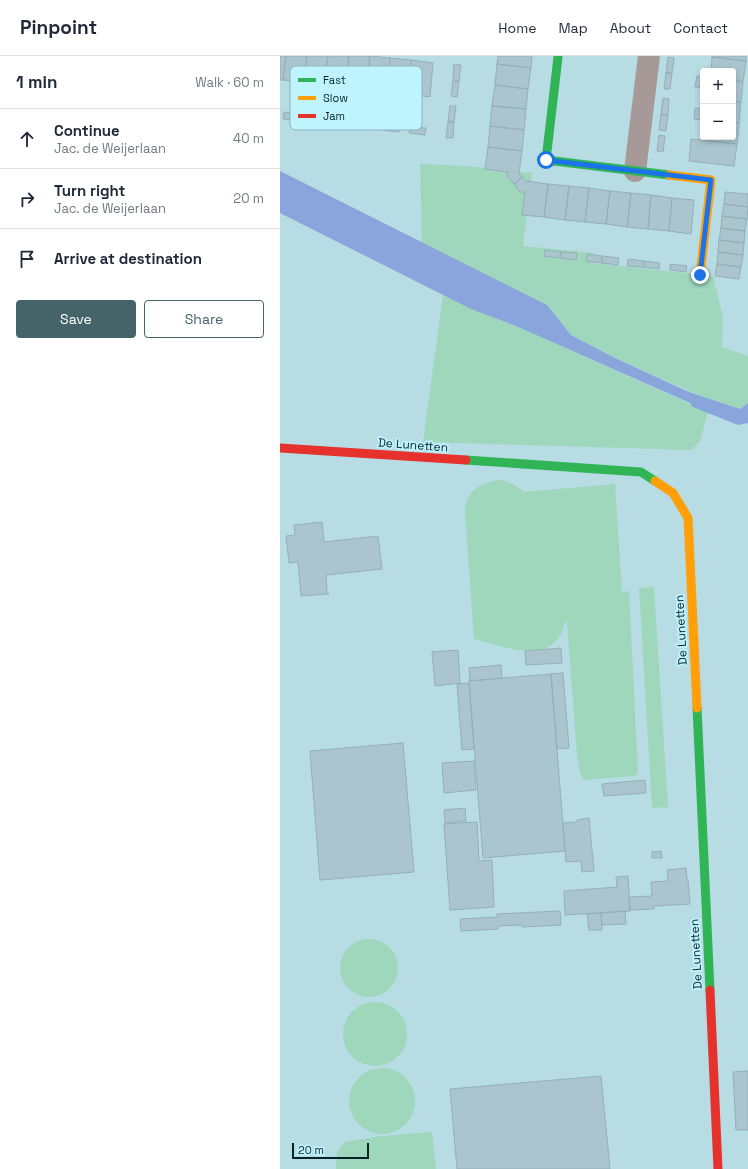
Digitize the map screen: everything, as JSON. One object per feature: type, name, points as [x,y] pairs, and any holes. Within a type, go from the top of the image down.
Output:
[{"type":"street","points":[[558,56],[546,160],[711,180],[700,275]]},
{"type":"street","points":[[635,171],[648,56]]},
{"type":"street","name":"De Lunetten","points":[[280,448],[641,472],[673,493],[688,518],[718,1169]]},
{"type":"green space","points":[[420,164],[465,166],[532,173],[523,246],[594,253],[592,263],[713,276],[723,318],[722,347],[748,356],[748,403],[740,409],[703,397],[617,359],[571,335],[547,305],[422,243]]},
{"type":"green space","points":[[443,295],[471,309],[516,326],[708,412],[700,441],[692,450],[423,442]]},
{"type":"green space","points":[[500,480],[519,487],[524,492],[615,484],[622,592],[629,591],[638,772],[635,776],[584,780],[580,774],[577,755],[567,622],[565,622],[559,636],[551,645],[540,650],[527,651],[514,649],[474,639],[465,508],[467,500],[476,489],[490,482]]},
{"type":"green space","points":[[654,587],[668,807],[652,808],[639,588]]},
{"type":"green space","points":[[363,939],[375,939],[390,947],[398,962],[398,974],[390,989],[375,997],[363,997],[348,989],[340,974],[340,962],[348,947]]},
{"type":"green space","points":[[369,1002],[381,1002],[398,1011],[405,1022],[407,1034],[405,1046],[398,1057],[381,1066],[369,1066],[357,1061],[348,1052],[343,1040],[343,1028],[348,1016],[357,1007]]},
{"type":"green space","points":[[382,1068],[395,1070],[410,1083],[413,1088],[415,1101],[413,1114],[400,1129],[395,1132],[382,1134],[369,1132],[354,1119],[351,1114],[349,1101],[351,1088],[364,1073],[369,1070]]},
{"type":"green space","points":[[432,1132],[436,1169],[336,1169],[337,1152],[345,1142],[382,1136]]},
{"type":"water","points":[[280,171],[547,305],[571,335],[617,359],[689,392],[740,409],[748,403],[748,423],[738,425],[693,407],[690,403],[516,326],[471,309],[280,213]]},
{"type":"building","points":[[280,56],[286,56],[283,80],[280,80]]},
{"type":"building","points":[[286,56],[307,56],[306,66],[290,66],[290,81],[283,80]]},
{"type":"building","points":[[307,56],[328,56],[327,66],[306,66]]},
{"type":"building","points":[[328,56],[349,56],[348,66],[327,66]]},
{"type":"building","points":[[349,56],[370,56],[369,66],[348,66]]},
{"type":"building","points":[[370,56],[390,58],[389,66],[369,66]]},
{"type":"building","points":[[498,56],[532,56],[531,68],[497,64]]},
{"type":"building","points":[[746,56],[746,61],[712,57]]},
{"type":"building","points":[[668,57],[674,58],[672,73],[666,73]]},
{"type":"building","points":[[712,57],[746,61],[743,82],[736,81],[736,68],[711,68]]},
{"type":"building","points":[[390,58],[411,60],[410,66],[389,66]]},
{"type":"building","points":[[411,60],[433,63],[430,97],[422,96],[422,66],[410,66]]},
{"type":"building","points":[[454,64],[461,65],[459,81],[453,80]]},
{"type":"building","points":[[497,64],[531,68],[528,89],[495,85]]},
{"type":"building","points":[[666,73],[672,73],[670,89],[664,89]]},
{"type":"building","points":[[697,76],[700,76],[700,88],[695,87]]},
{"type":"building","points":[[453,80],[459,81],[457,97],[451,96]]},
{"type":"building","points":[[736,81],[743,82],[741,102],[736,101]]},
{"type":"building","points":[[495,85],[528,89],[526,109],[492,106]]},
{"type":"building","points":[[663,98],[669,99],[668,115],[661,114]]},
{"type":"building","points":[[736,101],[741,102],[739,123],[736,123]]},
{"type":"building","points":[[450,106],[456,106],[454,122],[448,122]]},
{"type":"building","points":[[492,106],[526,109],[524,130],[490,126]]},
{"type":"building","points":[[695,108],[700,109],[700,120],[694,119]]},
{"type":"building","points":[[284,112],[290,113],[290,120],[283,119]]},
{"type":"building","points":[[661,114],[668,115],[666,131],[659,130]]},
{"type":"building","points":[[448,122],[454,122],[453,138],[446,138]]},
{"type":"building","points":[[736,123],[739,123],[737,144],[703,140],[736,140]]},
{"type":"building","points":[[490,126],[524,130],[522,151],[488,147]]},
{"type":"building","points":[[422,128],[426,128],[425,135],[409,133],[410,130],[422,130]]},
{"type":"building","points":[[382,130],[399,130],[399,132]]},
{"type":"building","points":[[659,135],[665,136],[663,152],[657,151]]},
{"type":"building","points":[[691,139],[737,144],[734,166],[689,161]]},
{"type":"building","points":[[488,147],[522,151],[519,173],[522,177],[514,184],[507,176],[508,172],[485,169]]},
{"type":"building","points":[[522,177],[526,181],[548,184],[544,217],[522,215],[525,192],[520,192],[514,184]]},
{"type":"building","points":[[548,184],[569,186],[565,220],[544,217]]},
{"type":"building","points":[[569,186],[589,188],[585,222],[565,220]]},
{"type":"building","points":[[589,188],[610,191],[606,224],[585,222]]},
{"type":"building","points":[[610,191],[631,193],[627,227],[606,224]]},
{"type":"building","points":[[725,192],[748,194],[748,207],[724,204]]},
{"type":"building","points":[[631,193],[651,195],[648,229],[627,227]]},
{"type":"building","points":[[651,195],[672,198],[669,231],[648,229]]},
{"type":"building","points":[[672,198],[694,200],[691,234],[669,231]]},
{"type":"building","points":[[724,204],[748,207],[747,219],[722,216]]},
{"type":"building","points":[[722,216],[747,219],[745,231],[721,228]]},
{"type":"building","points":[[721,228],[745,231],[744,243],[719,240]]},
{"type":"building","points":[[719,240],[744,243],[743,255],[718,252]]},
{"type":"building","points":[[545,250],[561,252],[560,258],[544,256]]},
{"type":"building","points":[[561,252],[577,253],[576,260],[560,258]]},
{"type":"building","points":[[718,252],[743,255],[741,267],[717,264]]},
{"type":"building","points":[[587,254],[602,256],[602,263],[586,261]]},
{"type":"building","points":[[602,256],[619,258],[618,265],[602,263]]},
{"type":"building","points":[[628,259],[644,261],[643,267],[627,266]]},
{"type":"building","points":[[644,261],[660,263],[659,269],[643,267]]},
{"type":"building","points":[[670,264],[687,266],[686,272],[670,270]]},
{"type":"building","points":[[717,264],[741,267],[739,279],[715,276]]},
{"type":"building","points":[[322,522],[324,542],[378,536],[382,569],[326,575],[327,593],[329,594],[301,596],[298,562],[289,563],[286,536],[295,535],[294,525]]},
{"type":"building","points":[[561,648],[562,663],[526,665],[525,651]]},
{"type":"building","points":[[458,650],[460,683],[435,686],[432,652]]},
{"type":"building","points":[[501,665],[502,678],[470,681],[469,668]]},
{"type":"building","points":[[563,673],[569,748],[557,749],[551,674]]},
{"type":"building","points":[[551,674],[565,851],[483,858],[469,681]]},
{"type":"building","points":[[469,683],[474,749],[462,750],[457,684]]},
{"type":"building","points":[[403,743],[414,872],[320,880],[310,751]]},
{"type":"building","points":[[474,761],[476,790],[444,793],[442,763]]},
{"type":"building","points":[[645,780],[646,793],[604,796],[602,784]]},
{"type":"building","points":[[465,808],[466,821],[445,823],[444,810]]},
{"type":"building","points":[[589,818],[594,871],[582,872],[581,861],[566,862],[563,823],[577,822],[577,820]]},
{"type":"building","points":[[477,822],[479,861],[492,860],[494,907],[450,910],[444,824]]},
{"type":"building","points":[[661,851],[662,858],[652,858],[652,852]]},
{"type":"building","points":[[686,868],[690,904],[654,906],[654,909],[630,910],[629,897],[652,896],[651,882],[668,881],[667,870]]},
{"type":"building","points":[[628,876],[630,911],[565,915],[564,891],[617,887],[616,877]]},
{"type":"building","points":[[560,911],[561,925],[522,927],[522,925],[498,926],[498,929],[461,931],[460,919],[497,917],[497,914]]},
{"type":"building","points":[[625,911],[626,924],[602,925],[601,913]]},
{"type":"building","points":[[601,913],[602,930],[589,930],[587,914]]},
{"type":"building","points":[[748,1071],[748,1130],[736,1130],[733,1072]]},
{"type":"building","points":[[601,1076],[610,1169],[457,1169],[450,1089]]},
{"type":"traffic: fast","points":[[558,57],[546,160],[669,175]]},
{"type":"traffic: fast","points":[[466,460],[641,472],[655,481]]},
{"type":"traffic: fast","points":[[697,708],[710,990]]},
{"type":"traffic: slow","points":[[669,175],[711,180],[700,275]]},
{"type":"traffic: slow","points":[[655,481],[673,493],[688,518],[697,708]]},
{"type":"traffic: jam","points":[[280,448],[466,460]]},
{"type":"traffic: jam","points":[[710,990],[718,1169]]},
{"type":"route","points":[[546,160],[711,180],[700,275]]}]
